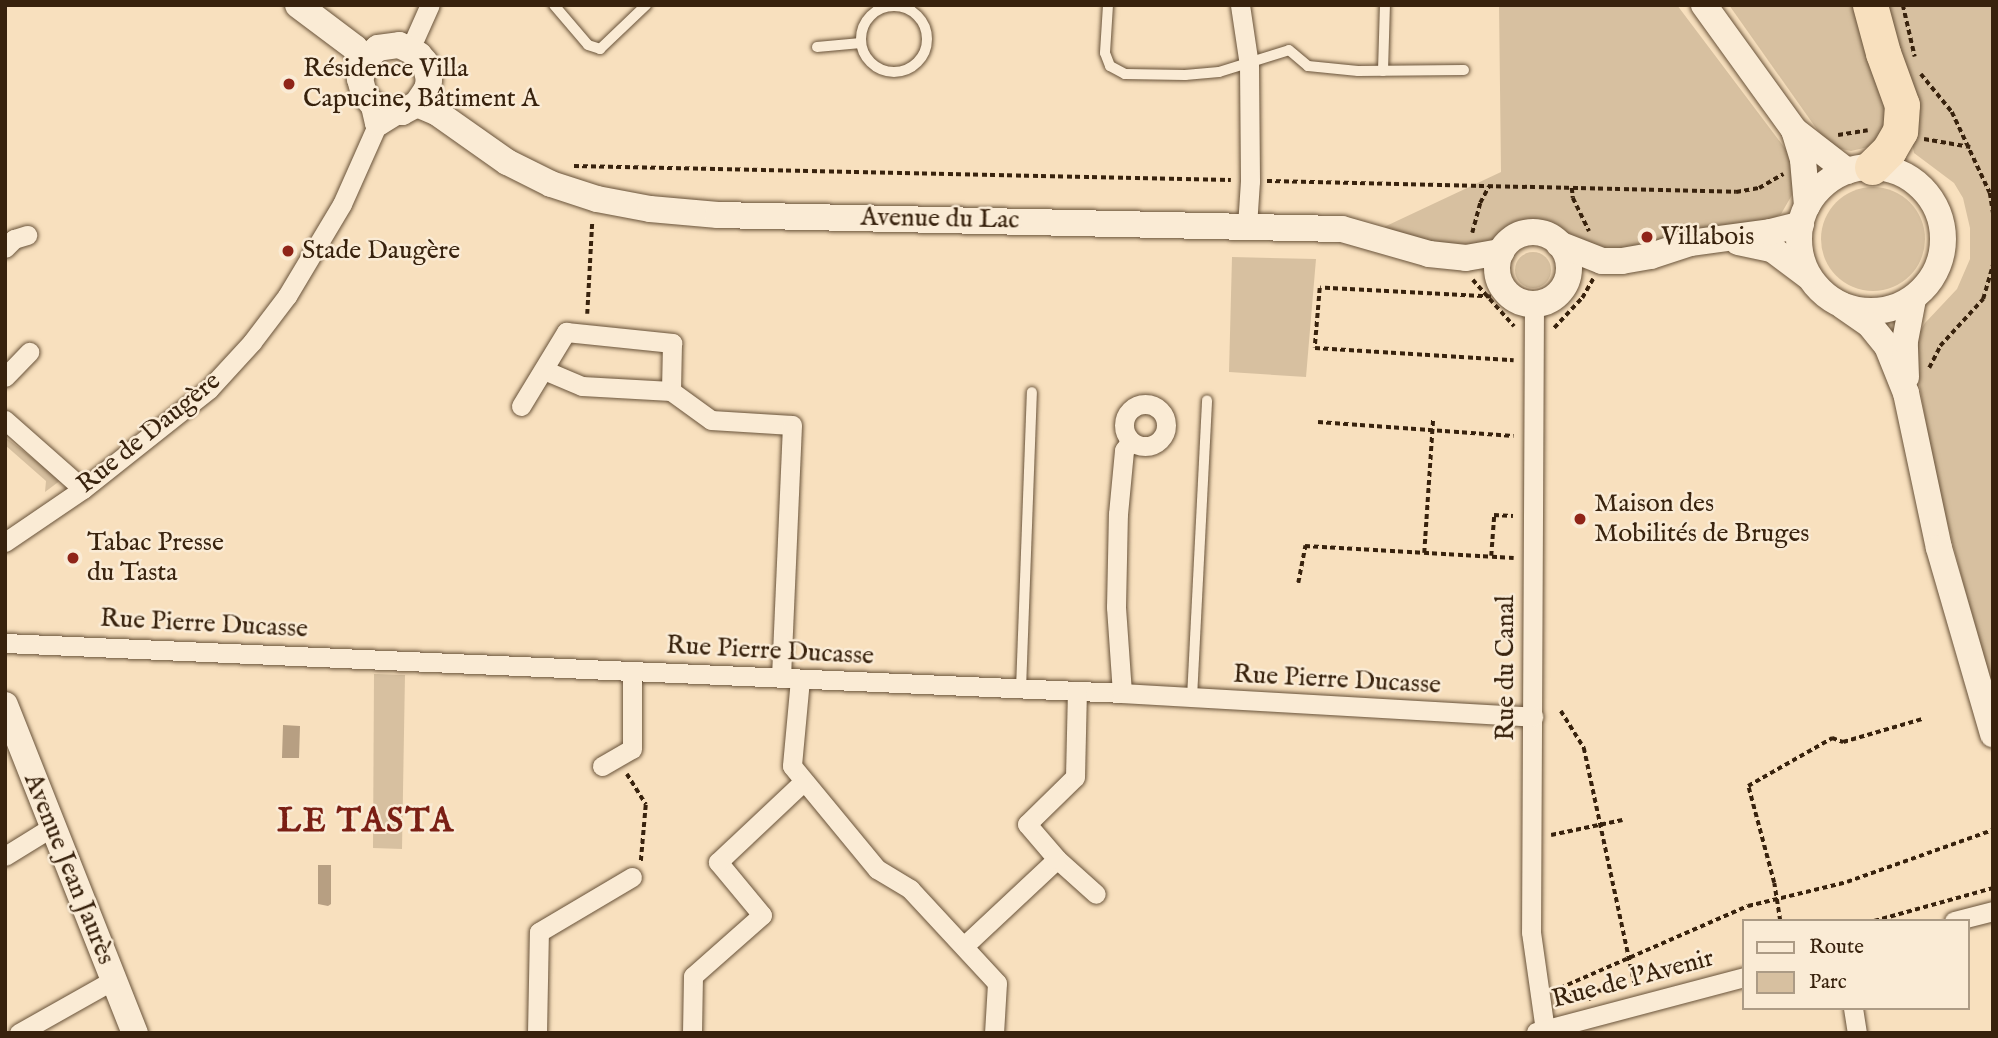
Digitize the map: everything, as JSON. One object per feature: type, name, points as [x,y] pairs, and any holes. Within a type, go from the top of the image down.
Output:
[{"type":"highway","points":[[1860,169],[1889,150],[1900,131],[1902,105],[1883,53],[1870,5]]},
{"type":"street","points":[[298,5],[388,50],[428,71],[404,108],[364,94],[360,79],[388,50],[430,5]]},
{"type":"street","points":[[1240,5],[1249,65],[1250,181],[1247,226]]},
{"type":"street","points":[[1704,5],[1809,154],[1799,242],[1808,276]]},
{"type":"street","name":"Avenue du Lac","points":[[404,108],[551,184],[597,199],[650,209],[718,215],[1342,229],[1418,251],[1466,258],[1502,252]]},
{"type":"street","name":"Rue de Daugère","points":[[5,542],[83,489],[209,389],[252,342],[287,296],[404,108]]},
{"type":"street","points":[[1809,154],[1860,169],[1892,170],[1911,179],[1932,200],[1943,228],[1944,248],[1938,268],[1928,285],[1913,299],[1891,309],[1867,312],[1843,306]]},
{"type":"street","points":[[1602,261],[1564,287],[1556,296],[1534,304],[1514,299],[1496,290],[1498,262],[1502,252],[1507,244],[1524,234],[1543,234],[1559,244],[1602,261],[1651,256],[1690,243],[1723,239],[1804,215],[1817,191],[1860,169]]},
{"type":"street","points":[[5,248],[14,239],[27,235]]},
{"type":"street","points":[[1723,239],[1772,250],[1808,276],[1828,298],[1870,325],[1887,345],[1906,393],[1939,548],[1993,734]]},
{"type":"street","points":[[1559,244],[1569,265],[1564,287]]},
{"type":"street","name":"Avenue du Lac","points":[[1466,258],[1496,290]]},
{"type":"street","points":[[1906,393],[1905,341],[1913,299]]},
{"type":"street","name":"Rue du Canal","points":[[1534,304],[1531,932],[1540,1031]]},
{"type":"street","points":[[521,407],[566,332],[672,343],[671,391]]},
{"type":"street","points":[[5,377],[29,352]]},
{"type":"street","points":[[544,370],[582,386],[671,391],[711,420],[792,425],[792,766],[877,869],[910,890],[997,983],[994,1033]]},
{"type":"street","points":[[5,420],[83,489]]},
{"type":"street","points":[[1122,693],[1116,607],[1118,514],[1124,450],[1131,441]]},
{"type":"street","name":"Rue Pierre Ducasse","points":[[5,643],[1122,693],[1533,717]]},
{"type":"street","points":[[610,762],[632,749],[632,671]]},
{"type":"street","points":[[1077,692],[1074,777],[1027,824],[1057,859],[1096,894]]},
{"type":"street","name":"Avenue Jean Jaurès","points":[[6,707],[135,1033]]},
{"type":"street","points":[[692,1033],[693,976],[762,915],[718,862],[804,781]]},
{"type":"street","points":[[5,856],[52,827]]},
{"type":"street","points":[[964,946],[1057,859]]},
{"type":"street","points":[[537,1033],[539,932],[632,877]]},
{"type":"street","points":[[1962,919],[1993,911]]},
{"type":"street","name":"Rue de l'Avenir","points":[[1540,1031],[1742,978]]},
{"type":"street","points":[[5,1030],[17,1033],[113,980]]},
{"type":"street","points":[[1853,1010],[1857,1033]]},
{"type":"lane","points":[[554,5],[588,45],[600,48],[646,5]]},
{"type":"lane","points":[[1108,5],[1105,53],[1110,66],[1125,74],[1185,75],[1249,65],[1267,54],[1289,50],[1308,66],[1383,71],[1464,70]]},
{"type":"lane","points":[[1383,71],[1385,5]]},
{"type":"lane","points":[[894,6],[914,13],[926,30],[928,41],[920,60],[902,72],[891,73],[871,64],[861,43],[865,22],[873,13],[894,6]]},
{"type":"lane","points":[[817,47],[861,43]]},
{"type":"lane","points":[[1021,689],[1032,392]]},
{"type":"lane","points":[[1192,698],[1207,400]]},
{"type":"path","points":[[1903,5],[1915,58]]},
{"type":"path","points":[[1919,71],[1952,112],[1991,192],[1993,213]]},
{"type":"path","points":[[571,166],[1736,192],[1759,188],[1839,135],[1862,130],[1900,131],[1918,138],[1970,147]]},
{"type":"path","points":[[1552,331],[1581,298],[1602,261],[1573,198],[1572,188]]},
{"type":"path","points":[[586,334],[593,212]]},
{"type":"path","points":[[1927,371],[1940,346],[1983,299],[1993,264]]},
{"type":"path","points":[[1496,290],[1320,288],[1315,348],[1514,360]]},
{"type":"path","points":[[1424,553],[1433,418]]},
{"type":"path","points":[[1318,422],[1514,436]]},
{"type":"path","points":[[1491,556],[1494,515],[1533,516]]},
{"type":"path","points":[[1298,583],[1305,546],[1514,558],[1514,571]]},
{"type":"path","points":[[1561,711],[1584,748],[1640,1005]]},
{"type":"path","points":[[1780,919],[1748,786],[1832,738],[1843,742],[1922,719]]},
{"type":"path","points":[[610,762],[646,805],[640,871],[632,877]]},
{"type":"path","points":[[1551,823],[1551,835],[1622,820]]},
{"type":"path","points":[[1560,988],[1748,906],[1847,882],[1993,830]]},
{"type":"path","points":[[1881,919],[1993,888]]},
{"type":"path","points":[[1558,977],[1561,997]]},
{"type":"green space","points":[[1499,5],[1677,5],[1790,155],[1798,177],[1781,214],[1765,223],[1706,229],[1663,238],[1640,248],[1610,250],[1566,237],[1549,226],[1534,222],[1521,223],[1487,244],[1424,242],[1384,227],[1501,172]]},
{"type":"green space","points":[[1729,5],[1857,5],[1892,110],[1877,145],[1851,151],[1836,148],[1823,138]]},
{"type":"green space","points":[[1886,5],[1993,5],[1993,696],[1935,476],[1915,359],[1916,338],[1925,323],[1957,289],[1970,259],[1970,228],[1963,198],[1954,183],[1914,153]]},
{"type":"green space","points":[[1873,187],[1893,191],[1910,202],[1921,219],[1925,239],[1921,259],[1910,276],[1893,287],[1873,291],[1853,287],[1836,276],[1825,259],[1821,239],[1825,219],[1836,202],[1853,191]]},
{"type":"green space","points":[[1533,252],[1546,257],[1551,270],[1546,283],[1533,288],[1520,283],[1515,270],[1520,257]]},
{"type":"green space","points":[[1232,257],[1316,259],[1306,377],[1229,372]]},
{"type":"green space","points":[[5,437],[61,480],[45,492],[46,481],[5,445]]},
{"type":"green space","points":[[374,674],[405,675],[402,849],[373,848]]},
{"type":"shaded area","points":[[283,725],[300,726],[299,758],[282,758]]},
{"type":"shaded area","points":[[318,865],[331,865],[331,904],[328,906],[318,904]]},
{"type":"place","name":"Résidence Villa Capucine, Bâtiment A","points":[[289,84]]},
{"type":"place","name":"Villabois","points":[[1647,237]]},
{"type":"place","name":"Stade Daugère","points":[[288,251]]},
{"type":"place","name":"Maison des Mobilités de Bruges","points":[[1580,519]]},
{"type":"place","name":"Tabac Presse du Tasta","points":[[73,558]]},
{"type":"district","name":"LE TASTA","points":[[366,823]]}]
